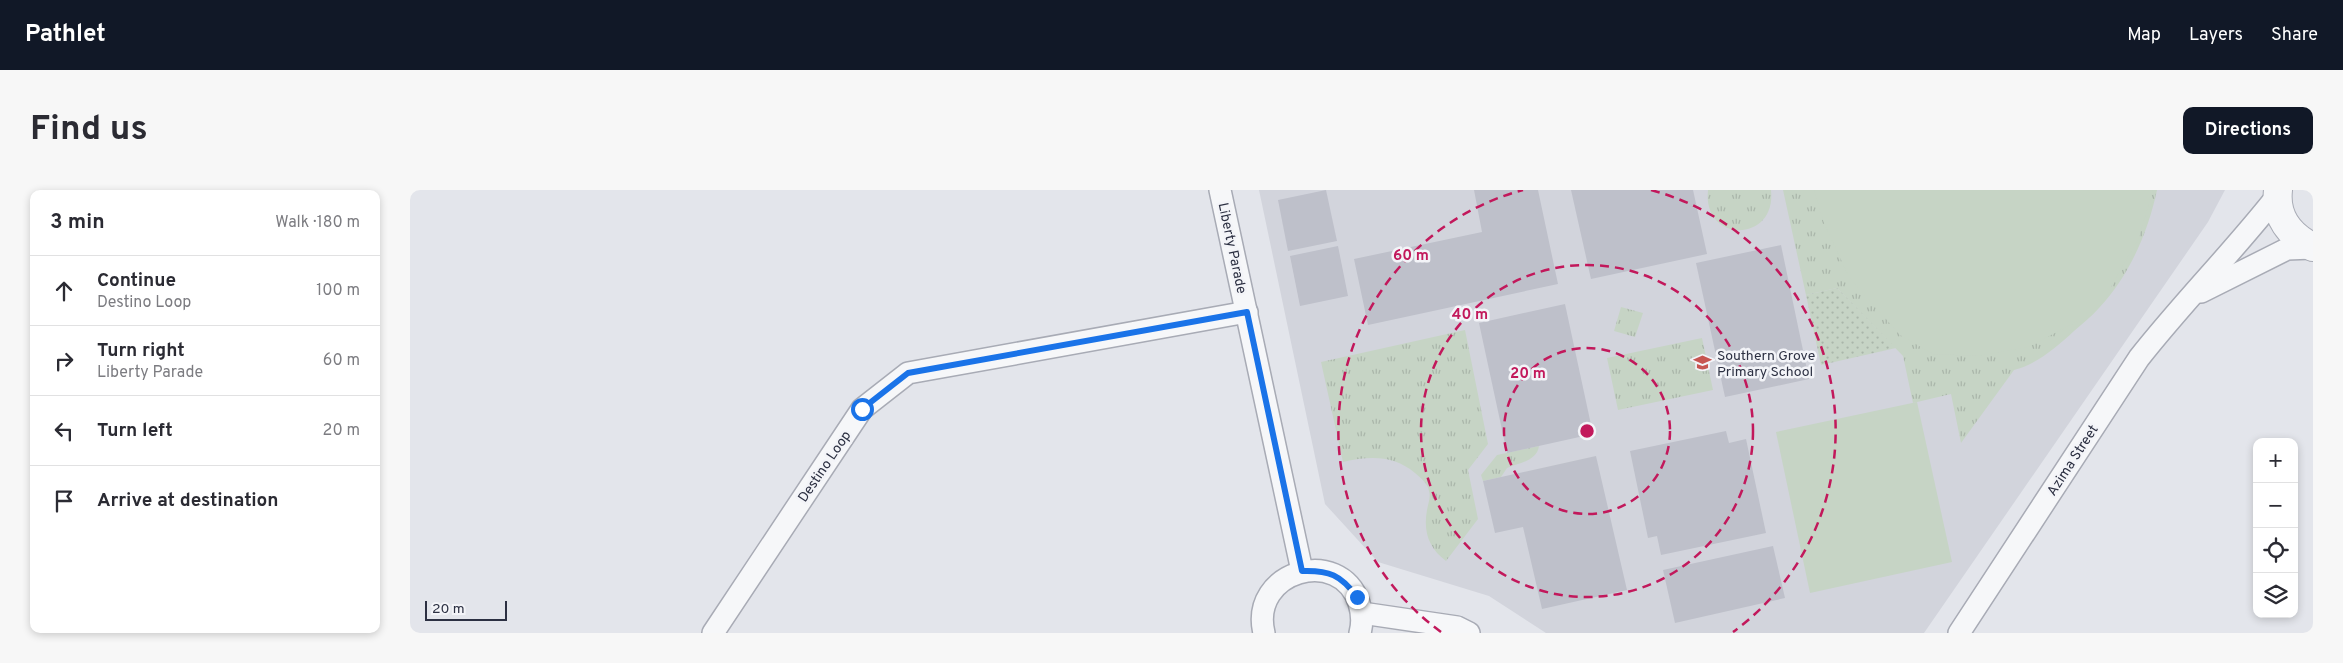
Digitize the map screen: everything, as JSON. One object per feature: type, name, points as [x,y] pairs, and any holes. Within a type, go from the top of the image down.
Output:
[{"type":"street","name":"Liberty Parade","points":[[1220,190],[1302,571]]},
{"type":"street","points":[[2278,193],[2280,213],[2287,228],[2300,241],[2313,247]]},
{"type":"street","points":[[2194,295],[2278,193]]},
{"type":"street","points":[[2194,295],[2287,249],[2313,247]]},
{"type":"street","name":"Azima Street","points":[[1959,633],[2139,358],[2166,323],[2194,295]]},
{"type":"street","name":"Destino Loop","points":[[712,633],[862,409],[908,373],[1247,312]]},
{"type":"street","points":[[1264,633],[1263,610],[1268,596],[1277,585],[1288,576],[1302,571],[1318,570],[1334,575],[1347,584],[1357,597],[1361,623],[1457,627],[1469,633]]},
{"type":"shaded area","name":"Southern Grove Primary School","points":[[1259,190],[2225,190],[2208,222],[1924,633],[1546,633],[1489,596],[1378,562],[1325,504]]},
{"type":"green space","points":[[1708,190],[1771,190],[1770,207],[1763,220],[1752,228],[1740,230],[1727,228],[1716,220],[1709,208]]},
{"type":"green space","points":[[1783,190],[2157,190],[2143,238],[2128,268],[2110,296],[2054,349],[2031,364],[2014,370],[1961,443],[1951,394],[1913,403],[1903,356],[1837,288],[1806,295]]},
{"type":"green space","points":[[1814,190],[2153,190],[2139,237],[2110,289],[2078,321],[2028,347],[1977,356],[1933,354],[1900,335],[1849,277],[1824,223]]},
{"type":"green space","points":[[1837,288],[1896,348],[1821,365],[1806,295]]},
{"type":"green space","points":[[1621,307],[1643,313],[1635,337],[1614,331]]},
{"type":"green space","points":[[1465,330],[1488,444],[1468,470],[1478,519],[1446,561],[1435,551],[1429,539],[1426,518],[1430,493],[1422,479],[1407,467],[1381,458],[1343,462],[1321,362]]},
{"type":"green space","points":[[1702,338],[1713,390],[1618,410],[1607,358]]},
{"type":"green space","points":[[1917,402],[1952,562],[1810,593],[1776,432]]},
{"type":"green space","points":[[1539,446],[1535,455],[1522,463],[1507,468],[1501,477],[1483,481],[1481,475],[1497,455]]},
{"type":"building","points":[[1326,190],[1337,241],[1288,251],[1278,200]]},
{"type":"building","points":[[1474,190],[1538,190],[1558,284],[1368,325],[1354,259],[1482,232]]},
{"type":"building","points":[[1571,190],[1693,190],[1707,254],[1591,279]]},
{"type":"building","points":[[1781,245],[1809,379],[1725,397],[1696,263]]},
{"type":"building","points":[[1338,246],[1348,296],[1300,306],[1290,256]]},
{"type":"building","points":[[1565,304],[1593,434],[1507,453],[1479,323]]},
{"type":"building","points":[[1726,431],[1729,443],[1746,439],[1766,533],[1661,555],[1657,536],[1648,538],[1630,451]]},
{"type":"building","points":[[1596,456],[1627,590],[1542,609],[1523,527],[1495,533],[1483,481]]},
{"type":"building","points":[[1773,546],[1785,598],[1675,623],[1663,570]]},
{"type":"place","name":"Southern Grove Primary School","points":[[1703,363]]},
{"type":"route","points":[[862,409],[908,373],[1247,312],[1302,571],[1318,570],[1334,575],[1347,584],[1357,597]]}]
